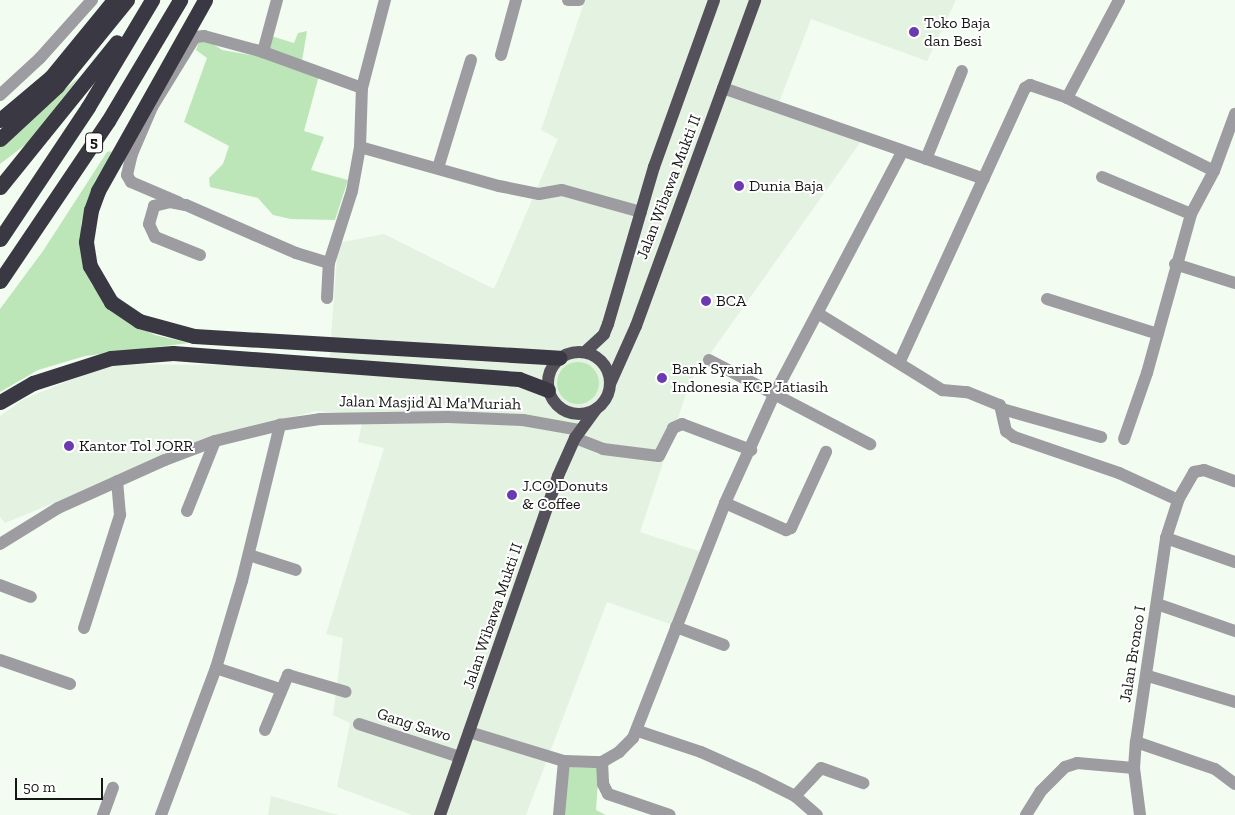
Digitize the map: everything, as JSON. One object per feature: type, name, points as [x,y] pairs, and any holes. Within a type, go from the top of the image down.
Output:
[{"type":"highway","points":[[0,120],[51,77],[114,0]]},
{"type":"highway","points":[[0,139],[57,86],[127,0]]},
{"type":"highway","points":[[0,187],[151,0]]},
{"type":"highway","name":"5","points":[[0,239],[88,107],[151,0]]},
{"type":"highway","name":"5","points":[[0,281],[108,121],[180,0]]},
{"type":"highway","points":[[205,0],[98,191],[91,210],[86,242],[90,266],[112,302],[139,321],[194,336],[559,358]]},
{"type":"highway","points":[[0,402],[33,383],[110,358],[173,353],[519,379],[548,390]]},
{"type":"main road","name":"Jalan Wibawa Mukti II","points":[[585,352],[604,334],[608,324],[640,212],[714,0]]},
{"type":"main road","name":"Jalan Wibawa Mukti II","points":[[610,384],[636,326],[755,0]]},
{"type":"main road","points":[[560,409],[578,414],[596,409],[606,398],[610,384],[604,364],[585,352],[571,353],[559,358],[547,378],[548,390],[560,409],[577,434]]},
{"type":"main road","name":"Jalan Wibawa Mukti II","points":[[440,815],[558,476],[577,434],[596,409]]},
{"type":"street","points":[[0,95],[40,58],[92,0]]},
{"type":"street","points":[[263,52],[277,0]]},
{"type":"street","points":[[326,298],[330,263],[352,191],[360,147],[362,88],[384,0]]},
{"type":"street","points":[[501,54],[516,0]]},
{"type":"street","points":[[568,0],[579,0]]},
{"type":"street","points":[[1066,98],[1119,0]]},
{"type":"street","points":[[330,263],[296,253],[131,182],[127,175],[132,154],[152,107],[195,37],[204,36],[263,52],[362,88]]},
{"type":"street","points":[[438,168],[472,60]]},
{"type":"street","points":[[926,160],[962,72]]},
{"type":"street","points":[[900,361],[1025,88],[1037,86],[1066,98],[1214,170]]},
{"type":"street","points":[[723,88],[855,132],[902,152],[984,179]]},
{"type":"street","points":[[1124,439],[1158,334],[1175,264],[1191,214],[1214,170],[1235,114]]},
{"type":"street","points":[[360,147],[499,186],[539,194],[562,190],[640,212]]},
{"type":"street","points":[[469,732],[564,761],[602,762],[619,752],[638,731],[725,503],[751,450],[774,395],[819,314],[902,152]]},
{"type":"street","points":[[1102,177],[1191,214]]},
{"type":"street","points":[[178,202],[154,206],[149,220],[150,231],[159,240],[200,255]]},
{"type":"street","points":[[1175,264],[1235,283]]},
{"type":"street","points":[[1048,299],[1158,334]]},
{"type":"street","points":[[819,314],[900,361],[942,390],[967,392],[996,403],[1002,409],[1101,437]]},
{"type":"street","points":[[710,360],[870,444]]},
{"type":"street","points":[[1002,409],[1005,429],[1014,437],[1118,473],[1178,500]]},
{"type":"street","name":"Jalan Masjid Al Ma'Muriah","points":[[0,544],[41,516],[214,441],[280,425],[320,419],[448,417],[523,420],[577,434],[603,449],[659,456],[673,428],[682,424],[751,450]]},
{"type":"street","points":[[161,815],[216,668],[249,555],[280,425]]},
{"type":"street","points":[[187,511],[214,441]]},
{"type":"street","points":[[725,503],[786,530],[791,528],[826,452]]},
{"type":"street","name":"Jalan Bronco I","points":[[1140,815],[1134,768],[1136,742],[1148,676],[1166,538],[1178,500],[1192,474],[1197,471],[1212,472],[1235,481]]},
{"type":"street","points":[[84,628],[120,514],[117,482]]},
{"type":"street","points":[[1166,538],[1235,562]]},
{"type":"street","points":[[249,555],[296,570]]},
{"type":"street","points":[[0,585],[31,597]]},
{"type":"street","points":[[1157,604],[1235,631]]},
{"type":"street","points":[[676,628],[724,645]]},
{"type":"street","points":[[0,660],[70,684]]},
{"type":"street","points":[[216,668],[280,689]]},
{"type":"street","points":[[265,730],[280,689],[288,675],[346,692]]},
{"type":"street","points":[[1148,676],[1235,702]]},
{"type":"street","name":"Gang Sawo","points":[[359,724],[460,757]]},
{"type":"street","points":[[638,731],[701,752],[795,796],[817,815]]},
{"type":"street","points":[[1136,742],[1215,769],[1235,784]]},
{"type":"street","points":[[559,815],[564,761]]},
{"type":"street","points":[[602,762],[602,784],[608,794],[670,815]]},
{"type":"street","points":[[1026,815],[1041,791],[1065,767],[1077,763],[1134,768]]},
{"type":"street","points":[[795,796],[821,768],[863,783]]},
{"type":"street","points":[[104,815],[113,788]]},
{"type":"shaded area","points":[[585,0],[956,0],[927,61],[811,19],[777,108],[862,140],[690,382],[640,532],[701,552],[673,625],[607,602],[526,815],[412,815],[337,787],[350,723],[333,715],[343,638],[326,634],[384,448],[358,442],[364,415],[316,411],[216,436],[5,523],[0,517],[0,416],[24,399],[110,364],[329,366],[338,243],[384,234],[494,289],[558,139],[541,130]]},
{"type":"shaded area","points":[[271,796],[338,815],[268,815]]},
{"type":"green space","points":[[203,30],[213,44],[222,50],[267,58],[271,36],[294,43],[298,33],[307,31],[301,67],[320,72],[304,131],[324,137],[311,170],[348,180],[335,220],[291,219],[273,215],[258,198],[210,187],[209,178],[223,164],[229,146],[184,122],[207,58],[196,50]]},
{"type":"green space","points":[[79,77],[29,142],[0,164],[0,147]]},
{"type":"green space","points":[[111,151],[112,155],[95,181],[81,223],[82,265],[92,285],[126,321],[155,335],[189,343],[85,356],[38,370],[0,392],[0,309],[43,251],[107,152]]},
{"type":"green space","points":[[578,362],[593,368],[599,383],[593,398],[578,404],[563,398],[557,383],[563,368]]},
{"type":"green space","points":[[568,767],[599,768],[596,810],[606,815],[564,815]]},
{"type":"place","name":"Toko Baja dan Besi","points":[[914,32]]},
{"type":"place","name":"Dunia Baja","points":[[739,186]]},
{"type":"place","name":"BCA","points":[[706,301]]},
{"type":"place","name":"Bank Syariah Indonesia KCP Jatiasih","points":[[662,378]]},
{"type":"place","name":"Kantor Tol JORR","points":[[69,446]]},
{"type":"place","name":"J.CO Donuts & Coffee","points":[[512,495]]}]
